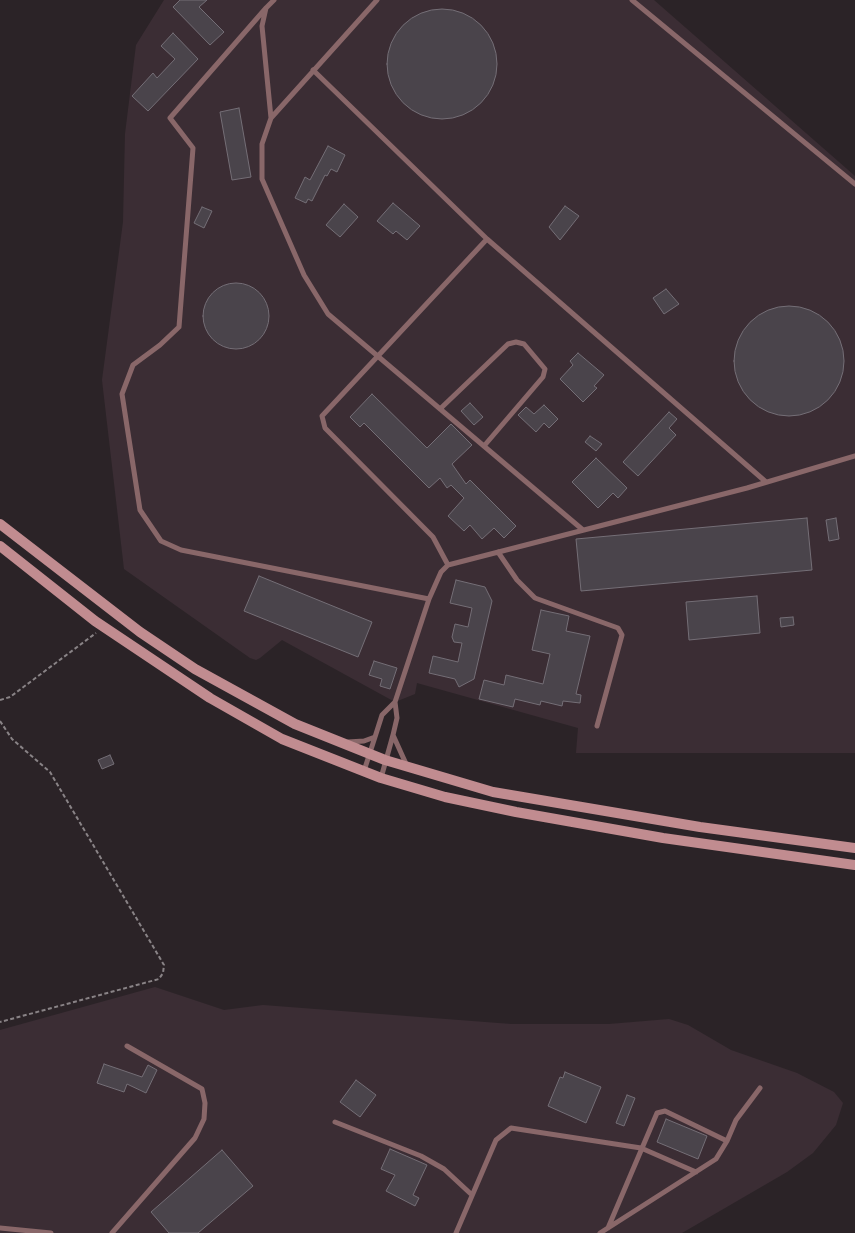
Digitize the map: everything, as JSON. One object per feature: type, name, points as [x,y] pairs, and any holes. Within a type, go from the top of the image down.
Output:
[{"type":"main road","points":[[0,524],[140,632],[195,669],[279,716],[369,754],[493,792],[666,821],[855,848]]},
{"type":"main road","points":[[0,546],[104,627],[210,698],[282,739],[381,778],[445,797],[516,812],[663,838],[855,865]]},
{"type":"main road","points":[[663,838],[666,821]]},
{"type":"lane","points":[[274,0],[170,118],[193,148],[179,327],[160,345],[133,365],[122,394],[140,510],[161,541],[181,550],[429,599]]},
{"type":"lane","points":[[377,0],[271,118],[262,144],[262,179],[304,275],[328,314],[583,530]]},
{"type":"lane","points":[[632,0],[855,184]]},
{"type":"lane","points":[[266,8],[262,26],[271,118]]},
{"type":"lane","points":[[313,70],[487,240],[766,482]]},
{"type":"lane","points":[[448,565],[433,537],[324,428],[322,416],[487,240]]},
{"type":"lane","points":[[440,409],[508,344],[516,342],[524,344],[545,369],[543,377],[484,446]]},
{"type":"lane","points":[[364,771],[382,715],[395,702],[429,599],[441,572],[448,565],[766,482],[855,456]]},
{"type":"lane","points":[[498,552],[517,580],[535,598],[618,628],[622,635],[597,726]]},
{"type":"lane","points":[[381,778],[398,718],[395,702]]},
{"type":"lane","points":[[393,734],[407,767]]},
{"type":"lane","points":[[333,740],[364,741],[376,737]]},
{"type":"lane","points":[[112,1233],[195,1138],[204,1119],[205,1102],[202,1089],[127,1046]]},
{"type":"lane","points":[[600,1233],[716,1159],[727,1141],[736,1120],[760,1088]]},
{"type":"lane","points":[[608,1228],[657,1113],[665,1111],[727,1141]]},
{"type":"lane","points":[[335,1122],[421,1156],[444,1169],[472,1195]]},
{"type":"lane","points":[[456,1233],[496,1140],[511,1128],[641,1148],[696,1172]]},
{"type":"lane","points":[[0,1228],[51,1233]]},
{"type":"path","points":[[0,700],[10,697],[104,627]]},
{"type":"path","points":[[0,721],[12,739],[50,772],[164,965],[163,973],[159,979],[0,1022]]},
{"type":"shaded area","points":[[164,0],[654,0],[855,176],[855,753],[576,753],[578,728],[417,683],[415,694],[395,702],[282,640],[260,658],[256,660],[250,658],[124,569],[102,380],[123,222],[125,134],[136,45]]},
{"type":"shaded area","points":[[155,987],[224,1010],[263,1005],[511,1024],[609,1024],[669,1019],[688,1025],[731,1050],[797,1073],[834,1092],[843,1103],[836,1125],[813,1153],[787,1172],[682,1233],[0,1233],[0,1030]]},
{"type":"building","points":[[180,0],[207,0],[199,7],[224,32],[210,45],[173,7]]},
{"type":"building","points":[[442,9],[463,13],[481,25],[493,43],[497,64],[493,85],[481,103],[463,115],[442,119],[421,115],[403,103],[391,85],[387,64],[391,43],[403,25],[421,13]]},
{"type":"building","points":[[173,33],[198,59],[148,111],[132,96],[153,73],[157,78],[175,59],[161,46]]},
{"type":"building","points":[[239,108],[251,177],[232,180],[220,112]]},
{"type":"building","points":[[328,146],[345,155],[337,172],[331,169],[327,176],[325,175],[312,201],[308,199],[306,203],[295,198],[305,177],[310,180]]},
{"type":"building","points":[[393,203],[420,226],[407,240],[396,231],[393,234],[377,221]]},
{"type":"building","points":[[344,204],[358,217],[340,237],[326,225]]},
{"type":"building","points":[[565,206],[579,216],[560,240],[549,227]]},
{"type":"building","points":[[202,207],[212,211],[204,228],[194,223]]},
{"type":"building","points":[[236,283],[249,286],[259,293],[266,303],[269,316],[266,329],[259,339],[249,346],[236,349],[223,346],[213,339],[206,329],[203,316],[206,303],[213,293],[223,286]]},
{"type":"building","points":[[666,289],[679,304],[664,314],[653,298]]},
{"type":"building","points":[[789,306],[810,310],[828,322],[840,340],[844,361],[840,382],[828,400],[810,412],[789,416],[768,412],[750,400],[738,382],[734,361],[738,340],[750,322],[768,310]]},
{"type":"building","points":[[578,353],[604,375],[594,386],[597,388],[583,402],[560,379],[573,365],[570,361]]},
{"type":"building","points":[[372,394],[427,448],[451,424],[472,445],[452,464],[466,484],[470,480],[516,526],[504,538],[494,528],[482,539],[470,525],[464,531],[448,516],[464,498],[451,485],[447,488],[440,478],[429,488],[364,423],[360,427],[350,417]]},
{"type":"building","points":[[470,403],[483,417],[474,425],[461,411]]},
{"type":"building","points":[[544,405],[558,419],[549,428],[544,423],[536,432],[518,415],[526,407],[534,414]]},
{"type":"building","points":[[669,412],[677,419],[669,428],[676,435],[638,476],[623,462]]},
{"type":"building","points":[[590,436],[602,444],[596,451],[585,442]]},
{"type":"building","points":[[596,458],[627,488],[618,498],[613,493],[598,508],[572,482]]},
{"type":"building","points":[[807,518],[812,570],[581,591],[576,539]]},
{"type":"building","points":[[836,518],[839,539],[829,541],[826,520]]},
{"type":"building","points":[[259,576],[372,622],[358,657],[244,611]]},
{"type":"building","points":[[456,580],[485,587],[492,601],[474,679],[459,687],[455,679],[429,673],[433,656],[458,662],[462,643],[454,642],[452,637],[455,624],[468,627],[472,608],[450,603]]},
{"type":"building","points":[[757,596],[760,633],[689,640],[686,602]]},
{"type":"building","points":[[541,610],[569,616],[566,631],[590,636],[576,694],[581,695],[580,703],[563,701],[562,706],[541,701],[540,705],[515,699],[513,707],[479,699],[484,680],[504,685],[506,675],[543,684],[550,654],[532,650]]},
{"type":"building","points":[[793,617],[794,625],[781,627],[780,618]]},
{"type":"building","points":[[374,661],[397,668],[390,689],[380,686],[382,679],[369,675]]},
{"type":"building","points":[[110,755],[114,764],[102,769],[98,760]]},
{"type":"building","points":[[104,1064],[142,1077],[148,1065],[157,1070],[146,1093],[127,1084],[124,1092],[97,1083]]},
{"type":"building","points":[[565,1072],[601,1087],[586,1123],[548,1106],[560,1077],[563,1078]]},
{"type":"building","points":[[356,1080],[376,1095],[360,1117],[340,1102]]},
{"type":"building","points":[[627,1095],[635,1098],[624,1126],[616,1123]]},
{"type":"building","points":[[666,1119],[707,1136],[698,1159],[657,1142]]},
{"type":"building","points":[[390,1149],[427,1165],[413,1195],[419,1198],[415,1206],[386,1191],[395,1175],[381,1169]]},
{"type":"building","points":[[222,1150],[253,1186],[198,1233],[169,1233],[151,1212]]}]
